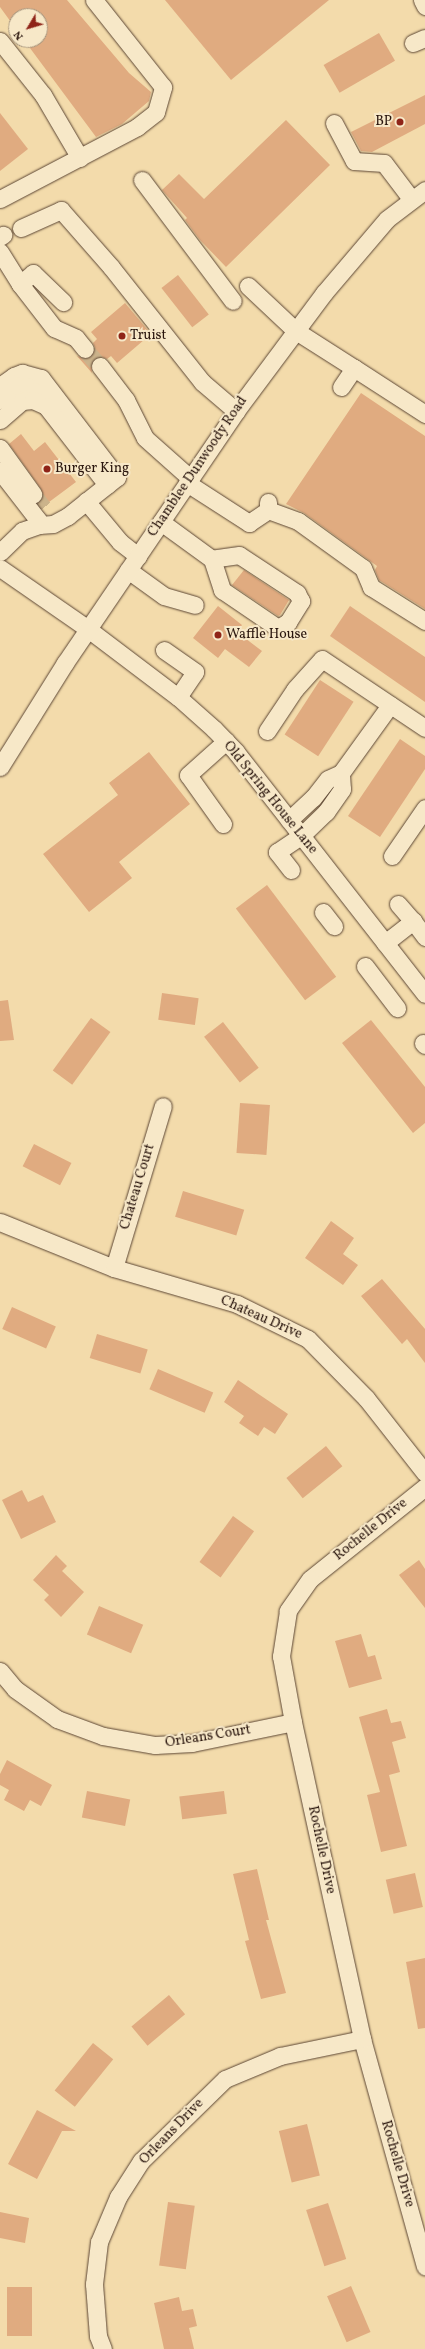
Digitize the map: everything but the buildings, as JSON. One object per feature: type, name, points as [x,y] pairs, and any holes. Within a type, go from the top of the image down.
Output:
[{"type":"street","points":[[0,199],[137,128],[156,112],[163,87],[94,0]]},
{"type":"street","points":[[422,0],[425,6]]},
{"type":"street","points":[[0,41],[43,95],[80,158]]},
{"type":"street","points":[[334,123],[354,161],[384,162],[412,200]]},
{"type":"street","points":[[142,180],[233,301]]},
{"type":"street","name":"Chamblee Dunwoody Road","points":[[0,767],[88,629],[236,411],[324,293],[387,219],[425,190]]},
{"type":"street","points":[[21,228],[61,210],[111,267],[202,382],[236,411]]},
{"type":"street","points":[[0,252],[20,284],[54,328],[76,338],[85,349]]},
{"type":"street","points":[[20,284],[33,273],[63,302]]},
{"type":"street","points":[[248,286],[296,331],[425,414]]},
{"type":"street","points":[[100,366],[126,400],[145,438],[188,481],[250,523],[268,506],[298,521],[363,568],[371,587],[425,621]]},
{"type":"street","points":[[341,386],[354,368]]},
{"type":"street","points":[[0,386],[14,376],[22,373],[41,378],[117,477],[68,516],[53,524],[40,517],[2,458]]},
{"type":"street","points":[[0,400],[18,386],[27,386],[34,391],[107,485]]},
{"type":"street","points":[[0,420],[22,402],[33,400],[46,406]]},
{"type":"street","points":[[2,458],[33,494]]},
{"type":"street","points":[[86,502],[120,542],[138,556]]},
{"type":"street","points":[[0,552],[22,531],[40,517]]},
{"type":"street","points":[[161,522],[212,559],[222,590],[278,628],[288,622],[301,601],[297,592],[239,555],[212,559]]},
{"type":"street","name":"Old Spring House Lane","points":[[0,568],[88,629],[178,697],[226,741],[425,994]]},
{"type":"street","points":[[128,570],[164,596],[195,605]]},
{"type":"street","points":[[164,650],[195,672],[178,697]]},
{"type":"street","points":[[267,731],[295,689],[322,659],[425,728]]},
{"type":"street","points":[[289,820],[313,798],[328,779],[341,773],[390,705]]},
{"type":"street","points":[[223,824],[188,775],[226,741]]},
{"type":"street","points":[[291,870],[277,852],[301,836],[326,812],[342,789],[341,773]]},
{"type":"street","points":[[392,856],[425,808]]},
{"type":"street","points":[[398,904],[425,937]]},
{"type":"street","points":[[323,912],[334,926]]},
{"type":"street","points":[[385,943],[413,921]]},
{"type":"street","points":[[365,966],[374,990],[397,1008]]},
{"type":"street","name":"Chateau Court","points":[[114,1268],[163,1106]]},
{"type":"street","name":"Chateau Drive","points":[[0,1222],[114,1268],[237,1304],[308,1339],[366,1398],[425,1473]]},
{"type":"street","name":"Rochelle Drive","points":[[425,1487],[310,1579],[288,1611],[282,1656],[293,1722],[362,2039],[425,2266]]},
{"type":"street","name":"Orleans Court","points":[[0,1671],[15,1689],[57,1719],[103,1736],[155,1746],[192,1743],[293,1722]]},
{"type":"street","name":"Orleans Drive","points":[[103,2349],[98,2336],[94,2284],[99,2242],[118,2197],[141,2161],[225,2079],[280,2056],[362,2039]]},
{"type":"tunnel","points":[[85,349],[100,366]]},
{"type":"tunnel","points":[[33,494],[44,508]]},
{"type":"place","name":"BP","points":[[400,122]]},
{"type":"place","name":"Truist","points":[[122,336]]},
{"type":"place","name":"Burger King","points":[[47,469]]},
{"type":"place","name":"Waffle House","points":[[218,635]]}]
